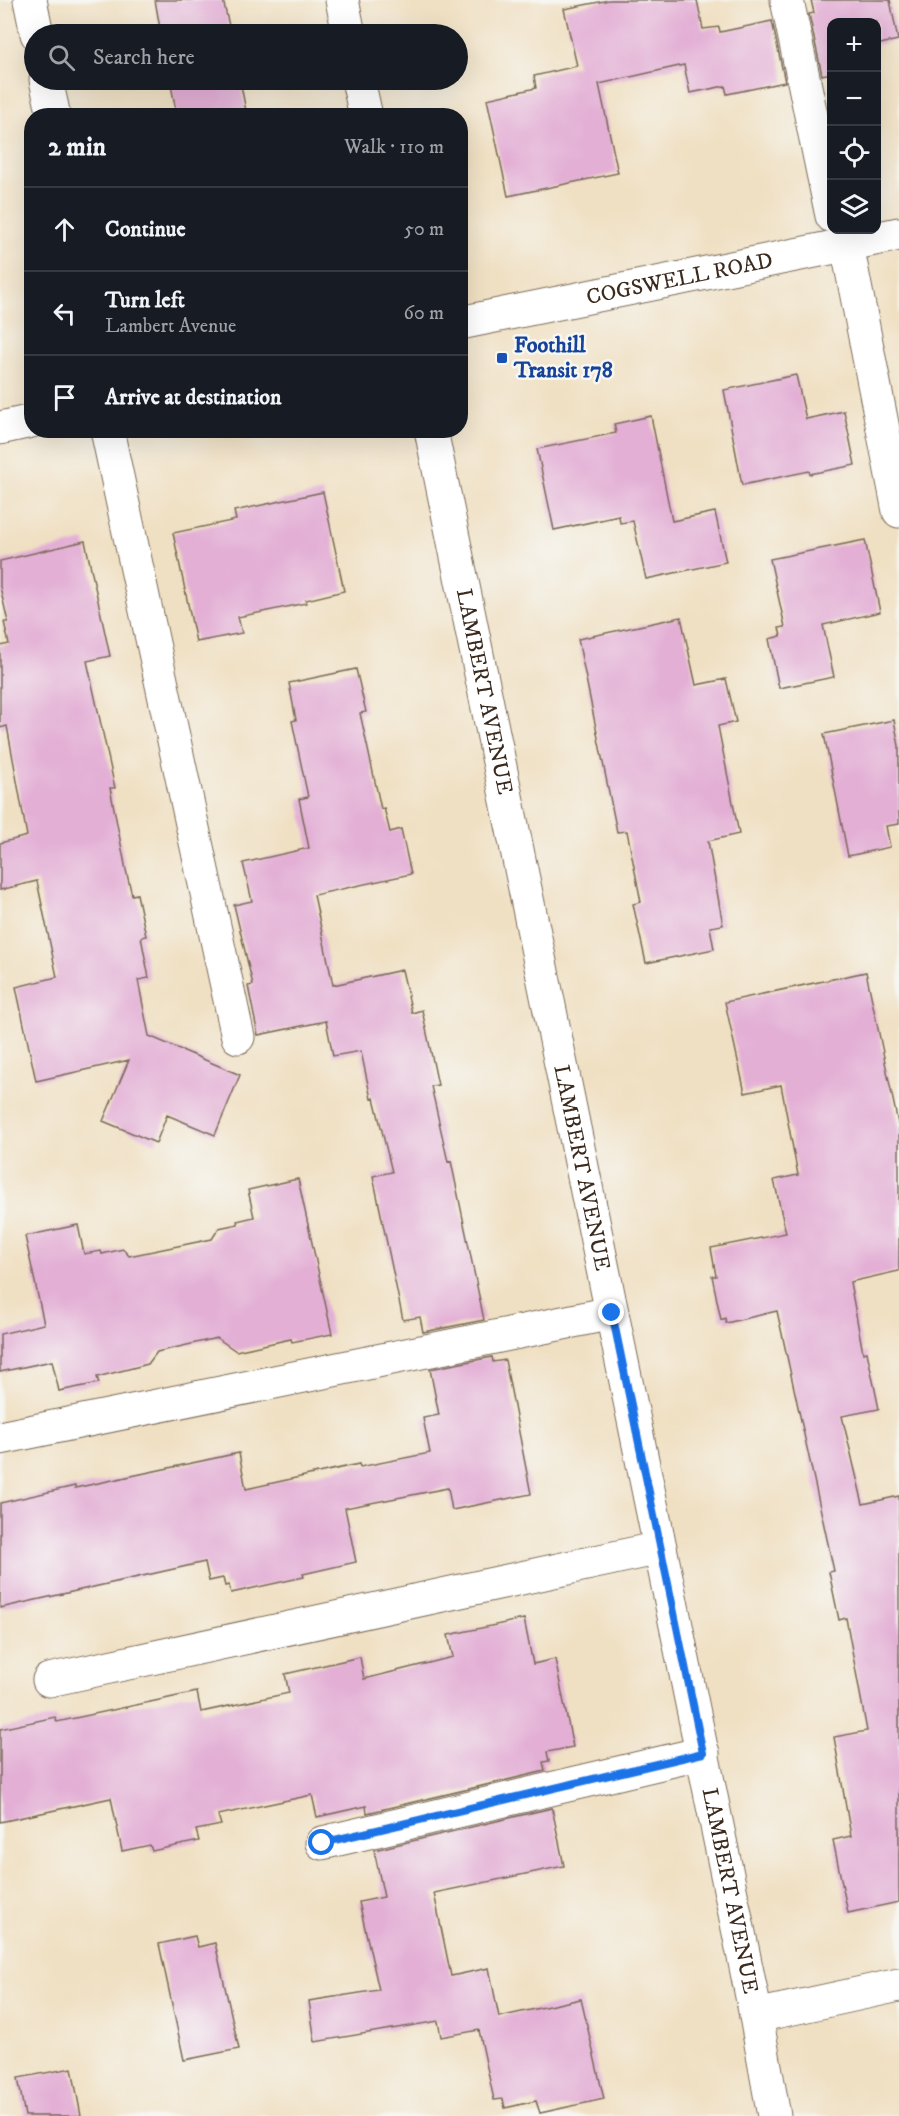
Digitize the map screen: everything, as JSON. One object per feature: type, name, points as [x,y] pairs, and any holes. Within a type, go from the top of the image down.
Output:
[{"type":"street","points":[[30,0],[35,24]]},
{"type":"street","points":[[342,0],[347,24]]},
{"type":"street","points":[[787,0],[827,184]]},
{"type":"street","points":[[48,90],[52,108]]},
{"type":"street","points":[[360,90],[364,108]]},
{"type":"street","points":[[838,234],[899,511]]},
{"type":"street","name":"COGSWELL ROAD","points":[[468,321],[838,234]]},
{"type":"street","name":"COGSWELL ROAD","points":[[881,234],[899,234]]},
{"type":"street","points":[[0,428],[24,423]]},
{"type":"street","points":[[109,438],[238,1037]]},
{"type":"street","name":"LAMBERT AVENUE","points":[[433,438],[703,1753],[774,2116]]},
{"type":"street","points":[[0,1438],[612,1313]]},
{"type":"street","points":[[49,1680],[660,1548]]},
{"type":"street","points":[[322,1843],[703,1753]]},
{"type":"street","points":[[756,2016],[899,1984]]},
{"type":"building","points":[[155,0],[223,0],[229,24],[159,24]]},
{"type":"building","points":[[609,0],[697,0],[703,29],[719,27],[720,32],[772,21],[785,82],[727,94],[725,86],[690,93],[684,65],[599,84],[618,173],[508,196],[487,99],[536,88],[534,76],[577,66],[564,9]]},
{"type":"building","points":[[811,0],[890,0],[898,40],[881,44],[881,18],[827,18],[827,74],[822,75],[809,14],[814,13]]},
{"type":"building","points":[[172,90],[242,90],[245,108],[175,108]]},
{"type":"building","points":[[796,375],[806,419],[844,411],[855,465],[810,474],[809,471],[742,485],[724,390]]},
{"type":"building","points":[[651,416],[672,521],[715,512],[726,562],[646,579],[633,521],[620,523],[619,516],[554,530],[537,449],[616,433],[614,424]]},
{"type":"building","points":[[323,492],[344,591],[306,600],[306,603],[238,617],[242,633],[196,642],[173,533],[236,520],[234,511]]},
{"type":"building","points":[[865,540],[880,612],[823,625],[834,677],[779,688],[769,639],[781,636],[779,628],[785,627],[770,559]]},
{"type":"building","points":[[85,541],[110,656],[87,661],[115,788],[110,788],[126,870],[132,895],[137,894],[146,936],[141,937],[149,978],[138,980],[149,1036],[240,1075],[215,1135],[167,1115],[156,1143],[103,1121],[129,1060],[36,1081],[16,987],[57,977],[37,881],[0,890],[0,843],[27,836],[7,726],[0,728],[0,646],[9,644],[4,622],[8,622],[0,587],[0,561]]},
{"type":"building","points":[[681,617],[696,685],[726,679],[736,722],[718,726],[739,834],[708,841],[723,925],[710,927],[714,949],[646,963],[633,904],[641,902],[627,831],[617,832],[578,639]]},
{"type":"building","points":[[356,669],[366,712],[360,713],[381,809],[384,808],[390,832],[401,829],[411,874],[314,895],[333,985],[402,970],[412,1013],[422,1010],[438,1085],[431,1086],[448,1162],[451,1161],[484,1320],[423,1332],[420,1317],[403,1320],[373,1176],[392,1172],[374,1098],[371,1099],[361,1051],[333,1056],[326,1021],[258,1035],[248,986],[253,985],[234,905],[252,901],[243,863],[309,848],[299,799],[308,797],[292,721],[296,720],[289,683]]},
{"type":"building","points":[[894,720],[899,746],[899,824],[886,826],[890,847],[848,856],[824,734]]},
{"type":"building","points":[[866,972],[899,1128],[899,1271],[850,1282],[863,1353],[867,1352],[879,1409],[842,1416],[863,1504],[899,1496],[899,1902],[848,1913],[833,1840],[851,1836],[834,1737],[867,1731],[846,1618],[839,1620],[829,1572],[834,1571],[777,1311],[726,1323],[725,1318],[721,1320],[712,1276],[716,1276],[711,1248],[786,1233],[774,1180],[798,1175],[781,1085],[745,1093],[725,1002]]},
{"type":"building","points":[[298,1179],[332,1334],[292,1342],[291,1339],[236,1351],[217,1338],[157,1352],[148,1364],[97,1377],[99,1383],[59,1391],[52,1361],[0,1372],[0,1334],[44,1324],[25,1236],[78,1225],[84,1254],[101,1251],[102,1254],[123,1249],[129,1256],[212,1239],[219,1228],[238,1224],[237,1221],[254,1217],[248,1190]]},
{"type":"building","points":[[492,1357],[493,1362],[505,1360],[531,1494],[452,1510],[448,1488],[345,1508],[356,1562],[303,1574],[304,1577],[231,1593],[229,1585],[225,1586],[223,1578],[209,1581],[205,1562],[0,1608],[0,1503],[239,1453],[246,1489],[359,1464],[360,1467],[430,1453],[423,1418],[439,1415],[430,1369]]},
{"type":"building","points":[[524,1619],[533,1664],[555,1659],[573,1747],[547,1752],[549,1761],[543,1762],[545,1771],[367,1813],[366,1806],[317,1817],[312,1795],[218,1815],[221,1825],[196,1830],[199,1841],[152,1851],[150,1845],[122,1851],[111,1798],[0,1822],[0,1729],[55,1717],[57,1722],[197,1692],[201,1712],[289,1693],[285,1674],[360,1657],[364,1679],[453,1657],[448,1635]]},
{"type":"building","points":[[552,1808],[564,1866],[434,1893],[451,1976],[489,1968],[499,2017],[581,1999],[604,2099],[540,2113],[536,2101],[505,2108],[503,2099],[494,2100],[479,2030],[441,2037],[438,2021],[315,2042],[309,2001],[379,1990],[359,1902],[384,1897],[374,1850]]},
{"type":"building","points":[[195,1936],[198,1947],[215,1943],[239,2049],[184,2060],[159,1944]]},
{"type":"building","points":[[72,2068],[81,2116],[25,2116],[18,2078]]},
{"type":"place","name":"Foothill Transit 178","points":[[502,358]]},
{"type":"route","points":[[322,1843],[703,1753],[612,1313]]}]
